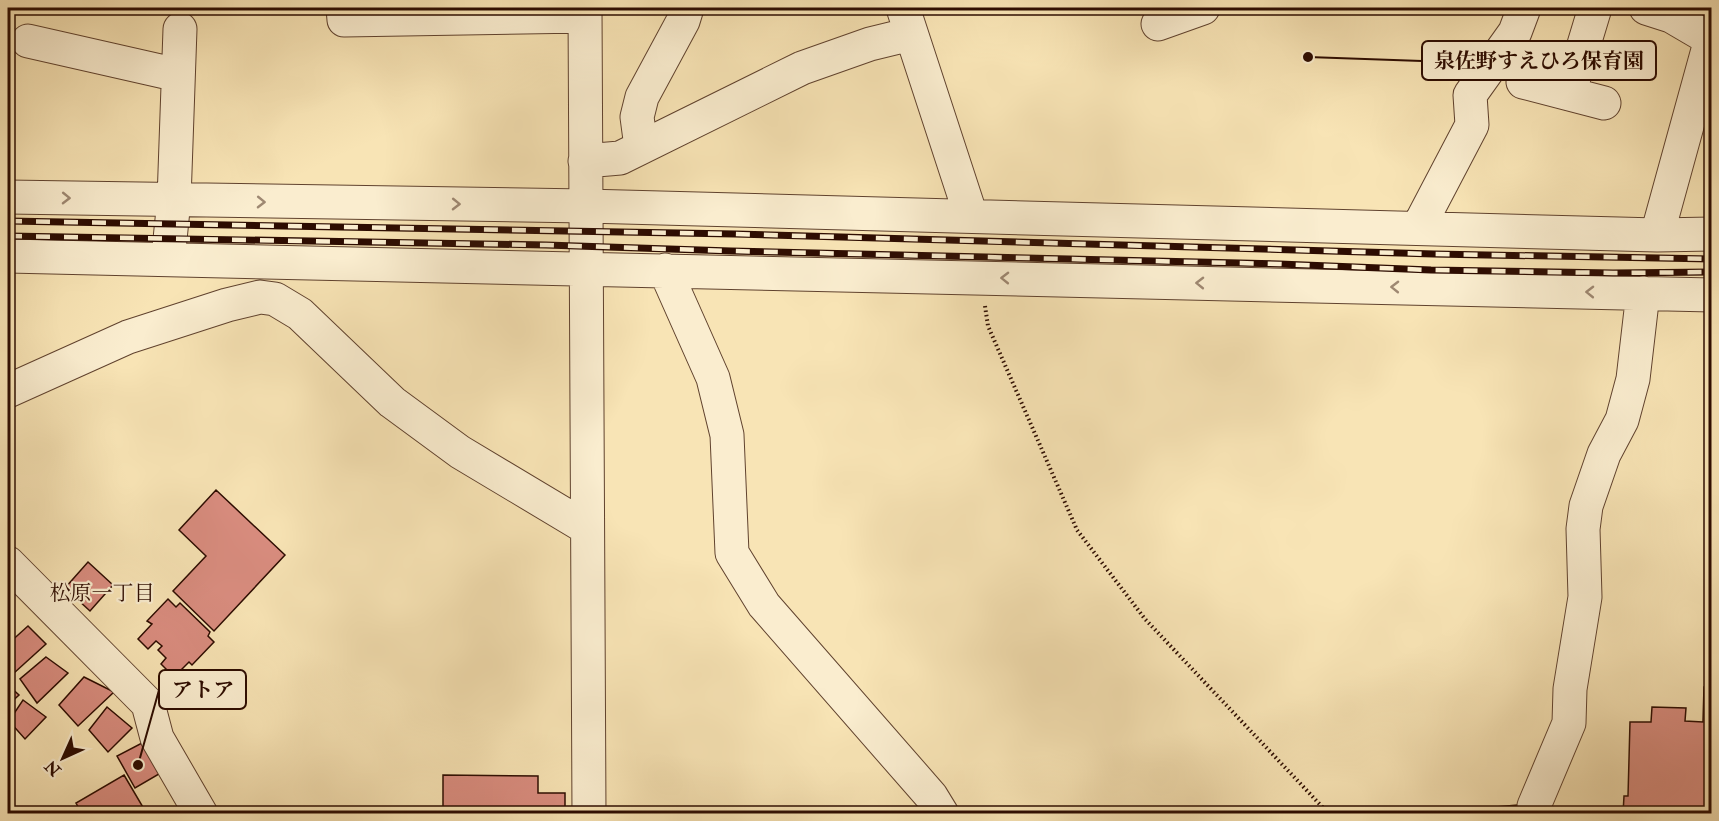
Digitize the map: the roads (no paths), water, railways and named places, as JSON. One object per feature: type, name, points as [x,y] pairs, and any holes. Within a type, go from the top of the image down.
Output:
[{"type":"street","points":[[343,8],[344,20],[585,12],[589,813]]},
{"type":"street","points":[[642,147],[637,117],[642,97],[683,21],[687,8]]},
{"type":"street","points":[[1158,24],[1203,8]]},
{"type":"street","points":[[1418,228],[1472,125],[1470,95],[1515,32],[1524,8]]},
{"type":"street","points":[[1569,94],[1594,8]]},
{"type":"street","points":[[1646,8],[1671,16],[1711,40],[1657,235]]},
{"type":"street","points":[[585,161],[620,158],[802,68],[870,44],[907,21],[972,216]]},
{"type":"street","points":[[168,259],[174,200],[180,29]]},
{"type":"street","points":[[27,41],[178,75]]},
{"type":"street","points":[[1523,82],[1604,103]]},
{"type":"street","points":[[8,197],[586,206],[1657,235],[1712,234]]},
{"type":"street","points":[[8,255],[1712,295]]},
{"type":"street","points":[[665,270],[713,378],[727,435],[732,553],[764,605],[931,796],[942,813]]},
{"type":"street","points":[[1534,813],[1534,806],[1569,723],[1570,689],[1585,597],[1583,529],[1586,506],[1604,454],[1622,420],[1633,380],[1642,293]]},
{"type":"street","points":[[8,391],[128,337],[227,305],[260,297],[275,299],[300,314],[392,402],[450,445],[587,528]]},
{"type":"street","points":[[8,563],[148,704],[157,738],[201,813]]},
{"type":"railway","points":[[8,221],[735,234],[1434,254],[1712,259]]},
{"type":"railway","points":[[8,236],[546,245],[1431,270],[1712,272]]},
{"type":"place","name":"泉佐野すえひろ保育園","points":[[1308,57]]},
{"type":"place","name":"アトア","points":[[138,765]]},
{"type":"district","name":"松原一丁目","points":[[102,593]]}]
